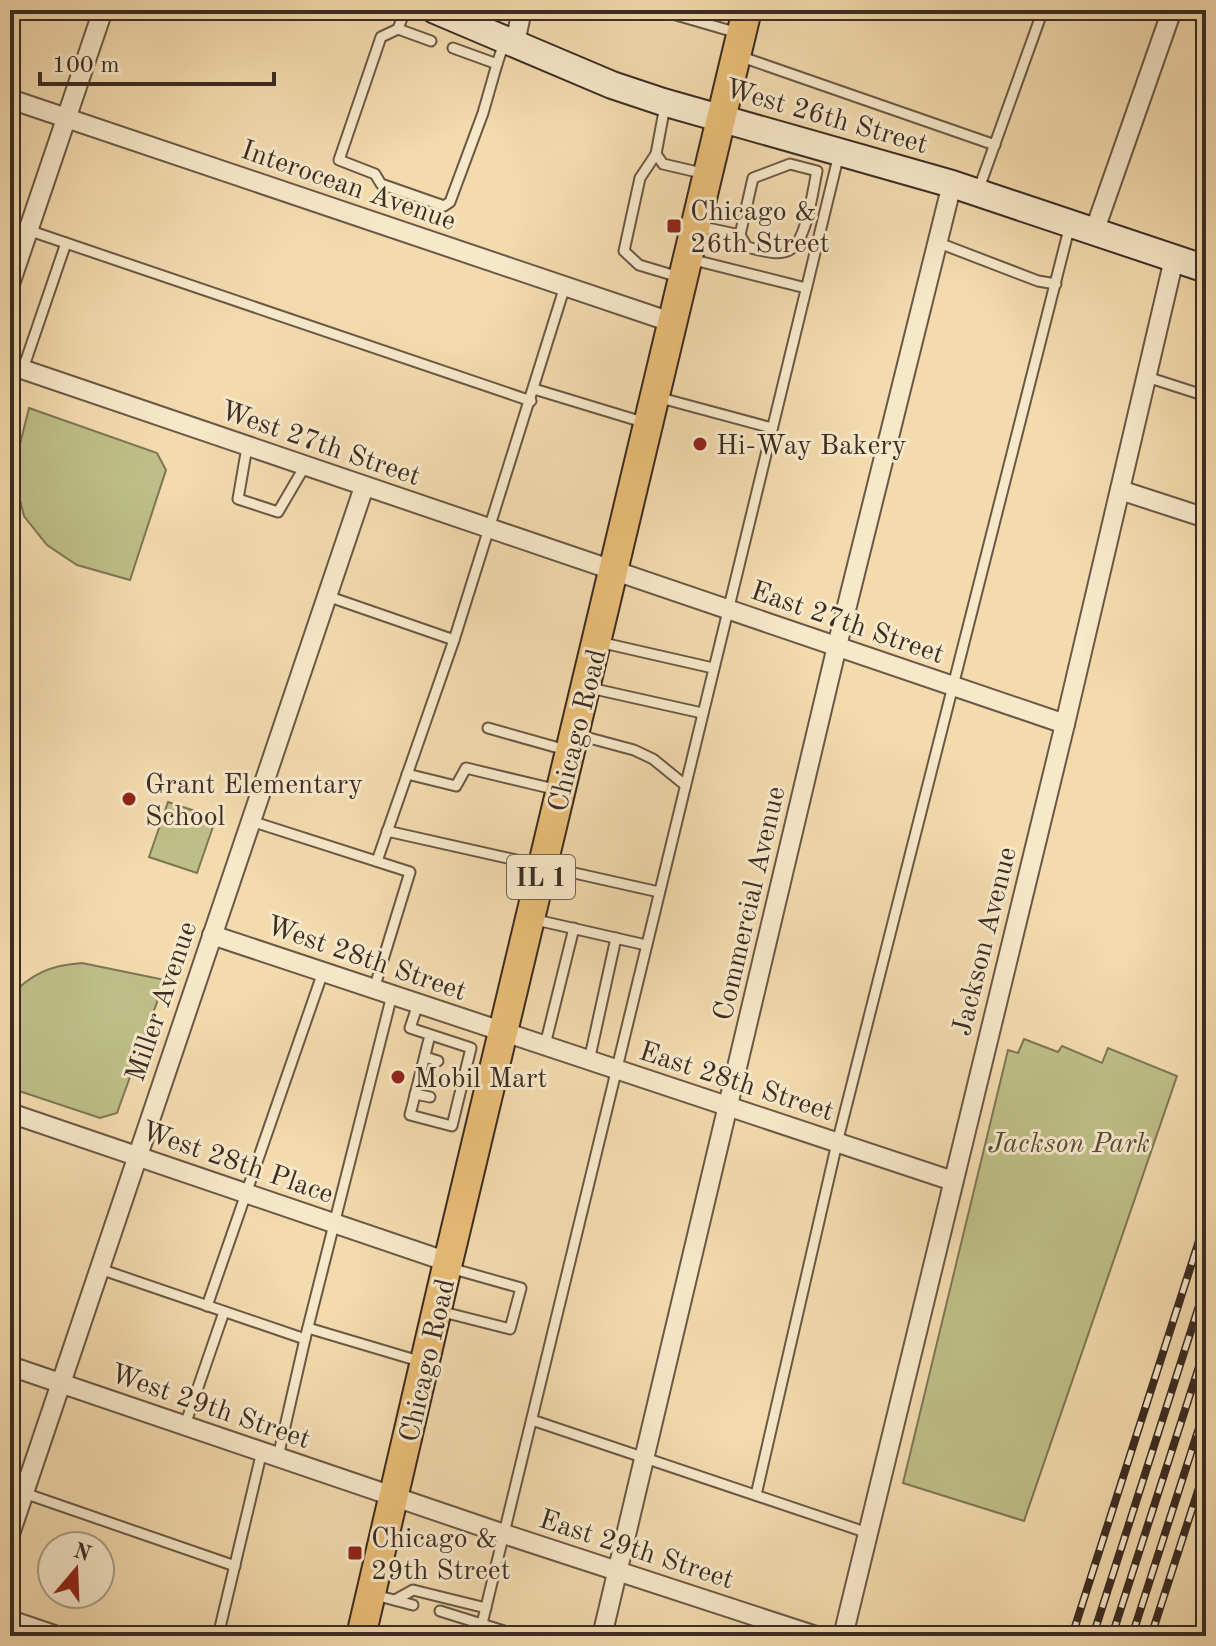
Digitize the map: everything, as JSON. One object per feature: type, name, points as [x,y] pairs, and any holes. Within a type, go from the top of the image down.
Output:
[{"type":"main road","name":"Chicago Road","points":[[361,1636],[383,1597],[395,1496],[447,1264],[465,1106],[503,1033],[741,33]]},
{"type":"street","points":[[10,284],[102,10]]},
{"type":"street","name":"West 26th Street","points":[[435,10],[612,85],[720,118],[793,152],[952,184],[1206,269]]},
{"type":"street","points":[[510,41],[522,10]]},
{"type":"street","points":[[1082,228],[1172,10]]},
{"type":"street","name":"Interocean Avenue","points":[[10,99],[671,322]]},
{"type":"street","name":"Commercial Avenue","points":[[602,1636],[837,646],[952,184]]},
{"type":"street","name":"Jackson Avenue","points":[[843,1636],[1065,724],[1174,259]]},
{"type":"street","name":"West 27th Street","points":[[16,367],[614,573]]},
{"type":"street","name":"Miller Avenue","points":[[10,1534],[364,487]]},
{"type":"street","points":[[1120,490],[1206,518]]},
{"type":"street","name":"East 27th Street","points":[[614,573],[1065,724]]},
{"type":"street","name":"West 28th Street","points":[[212,935],[503,1033]]},
{"type":"street","name":"East 28th Street","points":[[503,1033],[953,1181]]},
{"type":"street","name":"West 28th Place","points":[[10,1113],[447,1264]]},
{"type":"street","name":"West 29th Street","points":[[10,1366],[395,1496]]},
{"type":"street","name":"East 29th Street","points":[[395,1496],[816,1636]]},
{"type":"street","points":[[10,1620],[57,1636]]},
{"type":"lane","points":[[405,10],[398,29],[381,37],[339,160],[375,174],[381,184],[444,206],[450,202],[483,113],[497,64],[510,41]]},
{"type":"lane","points":[[670,10],[676,15],[741,33],[995,145]]},
{"type":"lane","points":[[978,192],[1043,10]]},
{"type":"lane","points":[[1183,10],[1206,18]]},
{"type":"lane","points":[[398,29],[431,41]]},
{"type":"lane","points":[[453,48],[497,64]]},
{"type":"lane","points":[[666,103],[656,154],[640,178],[624,251],[639,265],[684,268],[806,288]]},
{"type":"lane","points":[[793,152],[753,178],[740,235],[747,247],[775,253],[791,250],[802,236],[826,157]]},
{"type":"lane","points":[[656,154],[663,164],[707,174]]},
{"type":"lane","points":[[479,1636],[806,288],[826,157]]},
{"type":"lane","points":[[10,224],[531,401]]},
{"type":"lane","points":[[695,225],[740,235]]},
{"type":"lane","points":[[756,1495],[837,1143],[1056,284],[1082,228]]},
{"type":"lane","points":[[16,367],[66,243]]},
{"type":"lane","points":[[939,243],[1038,281],[1056,284]]},
{"type":"lane","points":[[377,861],[454,640],[565,286]]},
{"type":"lane","points":[[1147,377],[1206,396]]},
{"type":"lane","points":[[534,389],[772,428]]},
{"type":"lane","points":[[247,447],[238,499],[278,512],[305,466]]},
{"type":"lane","points":[[327,596],[454,640]]},
{"type":"lane","points":[[597,642],[713,668]]},
{"type":"lane","points":[[586,688],[702,713]]},
{"type":"lane","points":[[488,728],[634,750],[653,759],[685,785]]},
{"type":"lane","points":[[407,774],[456,786],[466,768],[561,791]]},
{"type":"lane","points":[[218,1636],[235,1566],[305,1339],[335,1223],[410,872],[251,821]]},
{"type":"lane","points":[[387,831],[659,892]]},
{"type":"lane","points":[[531,918],[646,945]]},
{"type":"lane","points":[[545,1047],[574,928]]},
{"type":"lane","points":[[589,1061],[616,938]]},
{"type":"lane","points":[[207,1306],[323,972]]},
{"type":"lane","points":[[418,1004],[410,1028],[471,1048],[459,1087],[465,1106],[452,1126],[410,1115],[430,1035]]},
{"type":"lane","points":[[425,1057],[438,1061]]},
{"type":"lane","points":[[420,1077],[433,1080]]},
{"type":"lane","points":[[415,1094],[430,1097]]},
{"type":"lane","points":[[437,1311],[510,1329],[521,1288],[447,1264]]},
{"type":"lane","points":[[100,1269],[305,1339]]},
{"type":"lane","points":[[185,1425],[224,1312]]},
{"type":"lane","points":[[308,1328],[425,1363]]},
{"type":"lane","points":[[532,1420],[868,1533]]},
{"type":"lane","points":[[24,1493],[235,1566]]},
{"type":"lane","points":[[383,1597],[413,1590],[486,1608]]},
{"type":"lane","points":[[383,1597],[413,1605]]},
{"type":"lane","points":[[440,1611],[520,1636]]},
{"type":"green space","points":[[29,408],[157,453],[166,470],[130,580],[77,565],[47,545],[24,516],[13,472]]},
{"type":"green space","points":[[168,802],[216,818],[197,873],[149,857]]},
{"type":"green space","points":[[82,963],[165,980],[117,1113],[100,1118],[10,1088],[10,997],[25,982],[42,972]]},
{"type":"green space","name":"Jackson Park","points":[[1024,1039],[1058,1052],[1062,1046],[1102,1063],[1108,1048],[1177,1076],[1024,1521],[903,1483],[1008,1050],[1018,1053]]},
{"type":"railway","points":[[1072,1636],[1206,1219]]},
{"type":"railway","points":[[1093,1636],[1206,1284]]},
{"type":"railway","points":[[1112,1636],[1206,1345]]},
{"type":"railway","points":[[1132,1636],[1206,1406]]},
{"type":"railway","points":[[1151,1636],[1206,1466]]},
{"type":"place","name":"Chicago & 26th Street","points":[[674,226]]},
{"type":"place","name":"Hi-Way Bakery","points":[[700,444]]},
{"type":"place","name":"Grant Elementary School","points":[[129,799]]},
{"type":"place","name":"Mobil Mart","points":[[398,1077]]},
{"type":"place","name":"Chicago & 29th Street","points":[[355,1553]]}]
